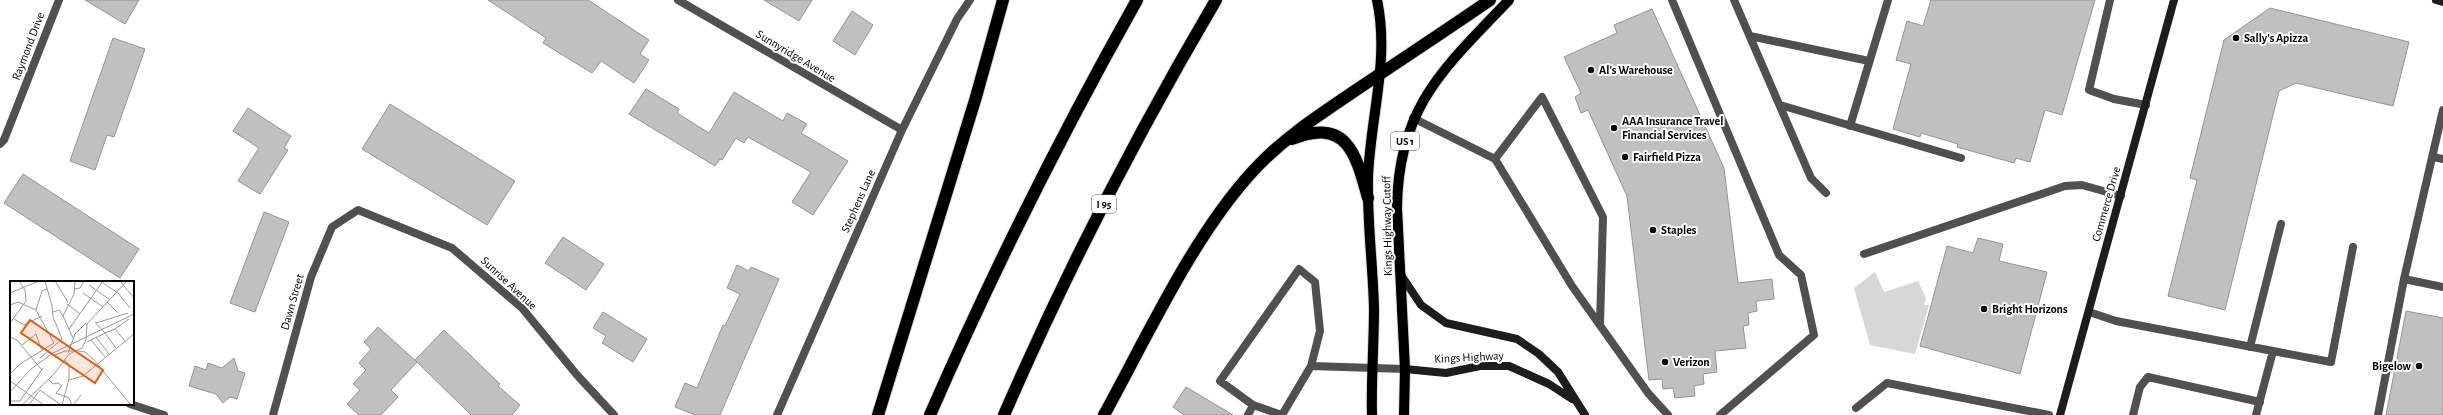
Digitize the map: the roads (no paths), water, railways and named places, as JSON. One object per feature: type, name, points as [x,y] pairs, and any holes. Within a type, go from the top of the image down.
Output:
[{"type":"highway","points":[[878,415],[976,96],[1003,0]]},
{"type":"highway","points":[[930,415],[1025,208],[1066,129],[1137,0]]},
{"type":"highway","name":"I 95","points":[[1004,415],[1051,311],[1108,197],[1160,99],[1216,0]]},
{"type":"highway","points":[[1104,415],[1180,277],[1207,234],[1252,172],[1280,145],[1311,121],[1490,0]]},
{"type":"highway","points":[[1280,145],[1318,132],[1328,132],[1338,137],[1354,156],[1368,198]]},
{"type":"main road","name":"Kings Highway Cutoff","points":[[1372,415],[1374,308],[1368,198],[1370,156],[1381,74],[1382,44],[1377,0]]},
{"type":"main road","name":"Kings Highway Cutoff","points":[[1404,415],[1405,369],[1398,183],[1400,161],[1413,118],[1439,76],[1509,0]]},
{"type":"main road","name":"Commerce Drive","points":[[2060,415],[2174,0]]},
{"type":"main road","points":[[2436,0],[2443,2]]},
{"type":"main road","name":"Kings Highway","points":[[1401,275],[1421,305],[1446,323],[1516,339],[1539,354],[1558,372],[1574,401],[1585,415]]},
{"type":"main road","name":"Kings Highway","points":[[1405,369],[1446,373],[1480,366],[1509,366],[1549,384],[1574,401]]},
{"type":"street","name":"Raymond Drive","points":[[0,144],[4,140],[59,0]]},
{"type":"street","name":"Sunnyridge Avenue","points":[[678,0],[902,130]]},
{"type":"street","name":"Stephens Lane","points":[[777,415],[902,130],[957,19],[970,0]]},
{"type":"street","points":[[1672,0],[1779,255],[1801,275],[1814,335],[1720,415]]},
{"type":"street","points":[[1734,0],[1811,178],[1826,193]]},
{"type":"street","points":[[1850,126],[1888,0]]},
{"type":"street","points":[[2110,0],[2089,90],[2114,99],[2146,105]]},
{"type":"street","points":[[1750,36],[1870,61]]},
{"type":"street","points":[[1494,159],[1542,97],[1603,218],[1600,324]]},
{"type":"street","points":[[1780,105],[1961,158]]},
{"type":"street","points":[[2378,415],[2404,279],[2443,110]]},
{"type":"street","points":[[1413,118],[1494,159],[1572,286],[1648,393],[1668,415]]},
{"type":"street","points":[[2433,157],[2443,159]]},
{"type":"street","points":[[1864,254],[2065,186],[2082,185],[2121,196]]},
{"type":"street","name":"Dawn Street","points":[[274,415],[311,277],[332,227],[358,210]]},
{"type":"street","name":"Sunrise Avenue","points":[[358,210],[452,248],[522,308],[577,375],[614,415]]},
{"type":"street","points":[[2250,347],[2281,224]]},
{"type":"street","points":[[2089,312],[2116,321],[2331,362],[2353,247]]},
{"type":"street","points":[[1299,269],[1315,282],[1320,330],[1311,366],[1282,415],[1253,405],[1220,381],[1299,269]]},
{"type":"street","points":[[2404,279],[2443,288]]},
{"type":"street","points":[[2256,415],[2273,351]]},
{"type":"street","points":[[1311,366],[1405,369]]},
{"type":"street","points":[[2133,415],[2140,387],[2148,377],[2260,402]]},
{"type":"street","points":[[1856,408],[1887,383],[2049,415]]},
{"type":"street","points":[[133,405],[164,415]]},
{"type":"street","points":[[1248,415],[1253,405]]},
{"type":"place","name":"Sally's Apizza","points":[[2236,38]]},
{"type":"place","name":"Al's Warehouse","points":[[1591,70]]},
{"type":"place","name":"AAA Insurance Travel Financial Services","points":[[1614,128]]},
{"type":"place","name":"Fairfield Pizza","points":[[1625,157]]},
{"type":"place","name":"Staples","points":[[1653,230]]},
{"type":"place","name":"Bright Horizons","points":[[1984,309]]},
{"type":"place","name":"Verizon","points":[[1665,362]]},
{"type":"place","name":"Bigelow","points":[[2419,366]]}]
